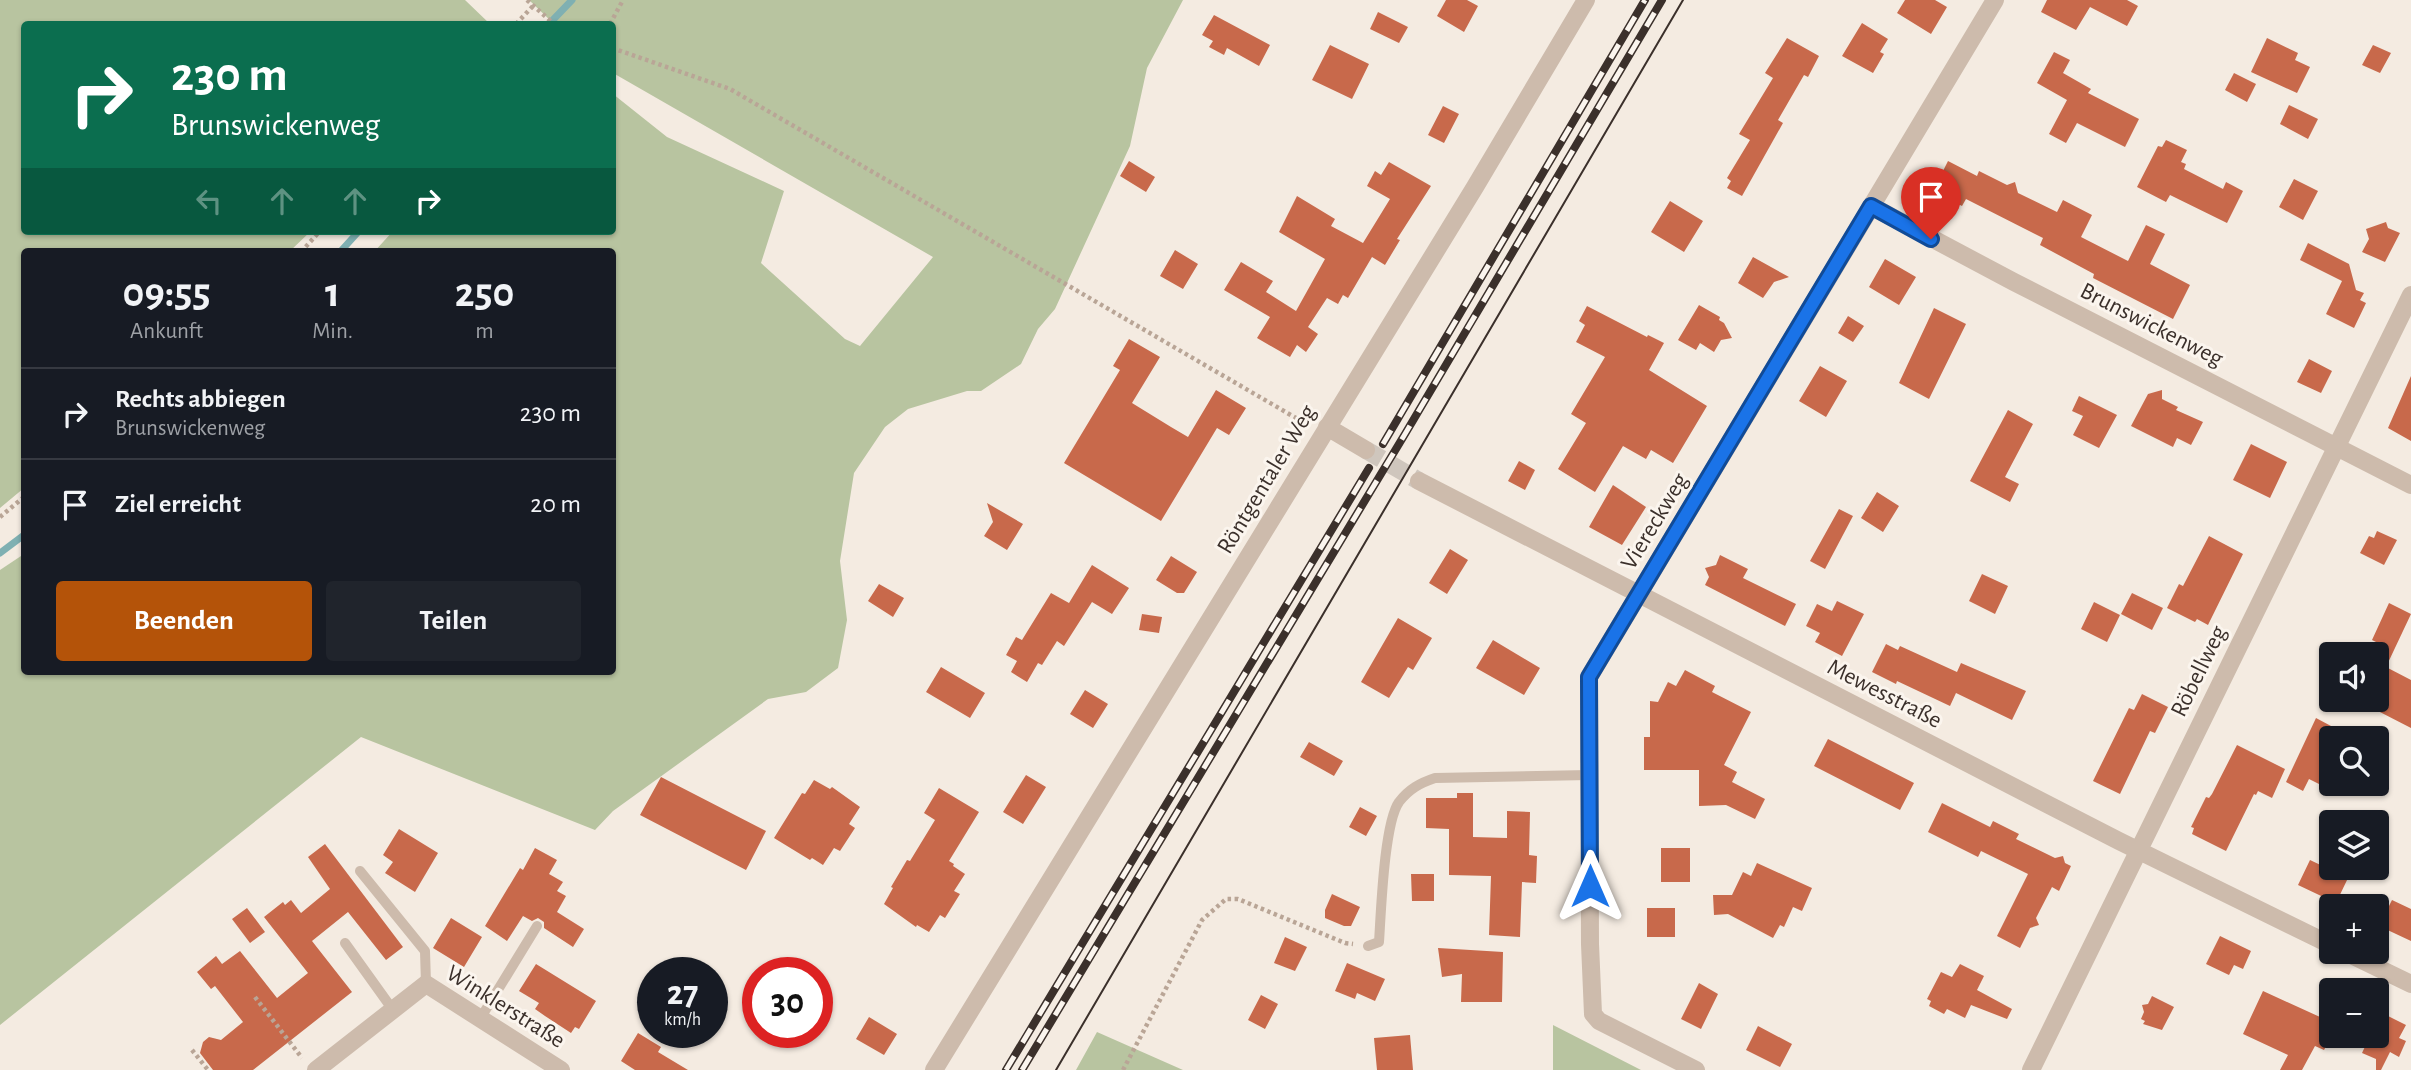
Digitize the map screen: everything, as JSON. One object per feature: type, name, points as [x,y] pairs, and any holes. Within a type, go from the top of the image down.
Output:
[{"type":"street","name":"Röntgentaler Weg","points":[[934,1070],[1475,187],[1586,0]]},
{"type":"street","name":"Viereckweg","points":[[1696,1070],[1599,1021],[1593,1014],[1589,677],[1995,0]]},
{"type":"street","name":"Brunswickenweg","points":[[1871,206],[2411,485]]},
{"type":"street","name":"Röbellweg","points":[[2031,1070],[2411,295]]},
{"type":"street","points":[[1326,427],[1366,450]]},
{"type":"street","name":"Mewesstraße","points":[[1419,481],[2138,850],[2319,939]]},
{"type":"street","points":[[2369,964],[2411,985]]},
{"type":"street","points":[[309,1065],[393,1010],[425,984]]},
{"type":"street","name":"Winklerstraße","points":[[425,984],[561,1070]]},
{"type":"lane","points":[[1368,946],[1379,942],[1382,889],[1389,836],[1397,804],[1415,786],[1434,778],[1590,775]]},
{"type":"lane","points":[[360,871],[425,951],[425,984]]},
{"type":"lane","points":[[480,1018],[537,926]]},
{"type":"lane","points":[[345,943],[393,1010]]},
{"type":"path","points":[[527,0],[551,21]]},
{"type":"path","points":[[612,21],[623,0]]},
{"type":"path","points":[[519,21],[533,6]]},
{"type":"path","points":[[616,49],[730,89],[1305,424],[1326,427]]},
{"type":"path","points":[[305,248],[316,235]]},
{"type":"path","points":[[0,517],[21,500]]},
{"type":"path","points":[[1123,1070],[1202,920],[1226,898],[1238,899],[1345,943],[1368,946]]},
{"type":"path","points":[[255,997],[309,1065]]},
{"type":"path","points":[[192,1050],[208,1070]]},
{"type":"green space","points":[[0,0],[465,0],[487,21],[21,21],[21,235],[307,235],[293,248],[21,248],[21,490],[0,508]]},
{"type":"green space","points":[[529,0],[1183,0],[1147,68],[1130,146],[1055,309],[1038,329],[1021,364],[981,391],[967,391],[908,409],[885,427],[854,473],[840,561],[847,620],[838,668],[806,692],[768,699],[613,811],[595,830],[361,737],[0,1025],[0,570],[21,556],[21,675],[616,675],[616,248],[378,248],[389,235],[616,235],[616,96],[667,137],[784,191],[761,263],[845,339],[860,346],[933,257],[616,75],[616,21],[551,21]]},
{"type":"green space","points":[[1553,1025],[1641,1070],[1553,1070]]},
{"type":"green space","points":[[1097,1032],[1183,1070],[1076,1070]]},
{"type":"building","points":[[1446,0],[1467,0],[1478,6],[1464,32],[1437,16]]},
{"type":"building","points":[[1905,0],[1935,0],[1947,7],[1931,34],[1897,13]]},
{"type":"building","points":[[2047,0],[2127,0],[2138,6],[2127,26],[2090,7],[2076,30],[2041,12]]},
{"type":"building","points":[[1378,12],[1408,27],[1399,43],[1370,29]]},
{"type":"building","points":[[1214,15],[1270,45],[1259,66],[1227,48],[1224,55],[1209,47],[1213,41],[1202,35]]},
{"type":"building","points":[[1862,23],[1888,39],[1880,52],[1884,54],[1873,73],[1842,56]]},
{"type":"building","points":[[1787,38],[1819,56],[1808,77],[1804,75],[1778,120],[1783,123],[1742,196],[1727,188],[1731,181],[1727,178],[1750,140],[1739,134],[1773,78],[1765,73]]},
{"type":"building","points":[[2267,38],[2298,53],[2295,60],[2310,67],[2297,93],[2251,72]]},
{"type":"building","points":[[1330,45],[1369,64],[1352,99],[1312,80]]},
{"type":"building","points":[[2373,45],[2391,53],[2380,73],[2362,65]]},
{"type":"building","points":[[2054,52],[2070,60],[2063,73],[2091,89],[2088,93],[2139,119],[2125,147],[2077,123],[2066,143],[2049,134],[2067,100],[2037,83]]},
{"type":"building","points":[[2234,73],[2256,84],[2247,102],[2225,90]]},
{"type":"building","points":[[2289,105],[2318,119],[2308,139],[2280,124]]},
{"type":"building","points":[[1443,106],[1459,114],[1444,143],[1428,135]]},
{"type":"building","points":[[2166,140],[2187,150],[2181,162],[2186,164],[2184,169],[2223,189],[2226,182],[2243,191],[2227,223],[2170,195],[2166,202],[2137,187],[2158,146],[2162,147]]},
{"type":"building","points":[[1129,161],[1155,177],[1146,192],[1120,176]]},
{"type":"building","points":[[1948,161],[1977,176],[1979,171],[2007,185],[2015,182],[2018,193],[2057,212],[2063,200],[2092,215],[2081,237],[2128,261],[2146,225],[2165,234],[2150,264],[2190,285],[2173,319],[2093,278],[2094,274],[2040,245],[2043,238],[1966,199],[1962,206],[1933,191]]},
{"type":"building","points":[[1389,162],[1431,186],[1397,239],[1400,240],[1385,265],[1372,257],[1348,298],[1343,295],[1338,304],[1327,298],[1308,327],[1318,334],[1306,352],[1297,345],[1290,357],[1257,338],[1270,317],[1224,290],[1241,262],[1273,281],[1266,292],[1296,311],[1325,259],[1279,232],[1297,196],[1335,219],[1331,226],[1363,243],[1390,199],[1367,186],[1375,171],[1381,175]]},
{"type":"building","points":[[2294,179],[2318,191],[2303,220],[2279,207]]},
{"type":"building","points":[[1670,201],[1703,221],[1684,252],[1651,232]]},
{"type":"building","points":[[2386,222],[2388,228],[2400,233],[2385,262],[2362,252],[2369,239],[2366,229]]},
{"type":"building","points":[[2308,243],[2349,264],[2356,290],[2364,293],[2360,300],[2366,303],[2354,328],[2326,314],[2342,281],[2300,260]]},
{"type":"building","points":[[1175,250],[1198,264],[1183,289],[1160,276]]},
{"type":"building","points":[[1753,257],[1789,277],[1774,282],[1763,298],[1738,283]]},
{"type":"building","points":[[1885,259],[1916,277],[1899,305],[1869,287]]},
{"type":"building","points":[[1699,305],[1720,317],[1719,320],[1724,323],[1732,338],[1721,340],[1714,352],[1700,343],[1696,350],[1678,340]]},
{"type":"building","points":[[1587,306],[1664,343],[1649,370],[1707,406],[1673,463],[1651,450],[1646,459],[1623,446],[1595,492],[1558,469],[1586,423],[1571,414],[1605,357],[1576,342],[1585,325],[1579,321]]},
{"type":"building","points":[[1934,308],[1966,324],[1929,399],[1899,383]]},
{"type":"building","points":[[1848,316],[1864,326],[1853,342],[1838,333]]},
{"type":"building","points":[[1129,339],[1160,357],[1132,403],[1171,427],[1188,437],[1216,390],[1246,408],[1229,435],[1217,428],[1161,521],[1064,463],[1120,370],[1113,366]]},
{"type":"building","points":[[2309,359],[2332,371],[2321,393],[2297,382]]},
{"type":"building","points":[[1820,366],[1847,381],[1826,417],[1799,401]]},
{"type":"building","points":[[2411,376],[2411,441],[2388,428]]},
{"type":"building","points":[[2162,390],[2162,399],[2178,407],[2176,410],[2203,422],[2191,445],[2177,438],[2173,447],[2131,426],[2148,394]]},
{"type":"building","points":[[2079,396],[2117,415],[2099,448],[2073,435],[2083,416],[2072,411]]},
{"type":"building","points":[[2008,410],[2033,424],[2005,477],[2019,484],[2010,502],[1970,481]]},
{"type":"building","points":[[2251,444],[2287,462],[2270,498],[2233,480]]},
{"type":"building","points":[[1519,461],[1535,470],[1525,490],[1508,481]]},
{"type":"building","points":[[1613,485],[1646,507],[1622,545],[1589,527]]},
{"type":"building","points":[[1877,492],[1899,506],[1883,532],[1861,518]]},
{"type":"building","points":[[987,503],[1023,524],[1007,550],[984,536],[993,522]]},
{"type":"building","points":[[1839,509],[1853,516],[1825,569],[1810,561]]},
{"type":"building","points":[[2377,531],[2397,540],[2384,565],[2360,553],[2369,536],[2374,538]]},
{"type":"building","points":[[2209,536],[2243,554],[2208,625],[2197,619],[2195,622],[2167,608],[2179,584],[2183,586]]},
{"type":"building","points":[[1450,549],[1468,560],[1447,594],[1429,583]]},
{"type":"building","points":[[1720,555],[1748,569],[1743,578],[1796,604],[1785,626],[1705,585],[1709,577],[1705,568],[1716,565]]},
{"type":"building","points":[[1171,556],[1197,572],[1184,593],[1177,593],[1156,580]]},
{"type":"building","points":[[1092,565],[1129,588],[1112,614],[1092,602],[1064,646],[1057,641],[1042,665],[1038,663],[1027,682],[1011,672],[1017,661],[1006,655],[1016,637],[1022,640],[1051,593],[1069,603]]},
{"type":"building","points":[[1982,574],[2008,586],[1995,614],[1969,601]]},
{"type":"building","points":[[879,584],[904,598],[893,617],[868,601]]},
{"type":"building","points":[[2132,593],[2163,608],[2152,630],[2121,614]]},
{"type":"building","points":[[1837,601],[1864,614],[1842,656],[1815,642],[1820,633],[1806,626],[1817,604],[1832,611]]},
{"type":"building","points":[[2094,602],[2120,615],[2107,642],[2081,629]]},
{"type":"building","points":[[2389,603],[2411,614],[2389,661],[2389,642],[2372,640]]},
{"type":"building","points":[[1142,614],[1162,617],[1159,633],[1139,630]]},
{"type":"building","points":[[1398,618],[1432,638],[1413,670],[1408,667],[1389,698],[1361,682]]},
{"type":"building","points":[[1493,640],[1540,668],[1524,695],[1476,668]]},
{"type":"building","points":[[1886,644],[1898,650],[1900,646],[1957,672],[1961,663],[2026,691],[2012,720],[1956,693],[1950,706],[1872,672]]},
{"type":"building","points":[[941,667],[985,693],[970,718],[926,692]]},
{"type":"building","points":[[2389,669],[2411,680],[2411,728],[2380,712],[2389,712]]},
{"type":"building","points":[[1685,670],[1715,686],[1712,692],[1751,712],[1724,765],[1737,772],[1732,782],[1765,799],[1755,819],[1726,805],[1699,806],[1699,770],[1644,770],[1644,737],[1650,737],[1650,701],[1658,702],[1668,682],[1676,686]]},
{"type":"building","points":[[1085,690],[1108,704],[1093,728],[1070,714]]},
{"type":"building","points":[[2142,694],[2168,707],[2155,733],[2150,731],[2120,794],[2093,781],[2129,708],[2134,710]]},
{"type":"building","points":[[2316,718],[2331,726],[2319,726],[2319,784],[2309,779],[2303,791],[2286,782]]},
{"type":"building","points":[[1828,739],[1914,783],[1900,810],[1814,766]]},
{"type":"building","points":[[1309,742],[1343,761],[1334,776],[1300,757]]},
{"type":"building","points":[[2237,745],[2285,769],[2272,798],[2258,791],[2254,794],[2226,851],[2192,834],[2194,828],[2191,827],[2206,797],[2209,798],[2212,794]]},
{"type":"building","points":[[1026,775],[1046,787],[1023,824],[1003,812]]},
{"type":"building","points":[[661,777],[766,831],[746,870],[640,815]]},
{"type":"building","points":[[814,780],[830,789],[832,787],[860,807],[849,824],[855,828],[840,851],[834,848],[823,865],[774,838],[802,793],[805,794]]},
{"type":"building","points":[[939,788],[979,812],[949,861],[965,874],[954,891],[960,894],[945,918],[940,915],[929,932],[917,925],[916,927],[884,904],[907,860],[910,861],[935,820],[924,813]]},
{"type":"building","points":[[1457,793],[1473,793],[1473,837],[1507,838],[1507,811],[1530,812],[1529,855],[1537,856],[1536,883],[1522,882],[1520,937],[1489,935],[1491,876],[1449,875],[1449,829],[1426,828],[1426,798],[1457,798]]},
{"type":"building","points":[[1942,803],[1990,827],[1993,821],[2019,834],[2016,839],[2055,858],[2063,856],[2065,863],[2071,866],[2059,891],[2052,887],[2036,918],[2039,925],[2030,928],[2020,948],[1997,936],[2028,874],[1981,851],[1978,857],[1928,832]]},
{"type":"building","points":[[1360,807],[1377,816],[1366,836],[1349,827]]},
{"type":"building","points":[[399,829],[438,853],[415,892],[385,873],[393,862],[383,855]]},
{"type":"building","points":[[325,844],[403,947],[386,960],[348,912],[312,941],[352,992],[253,1070],[213,1070],[200,1053],[203,1042],[209,1037],[221,1040],[243,1022],[215,986],[211,989],[197,972],[216,956],[222,964],[240,951],[277,998],[308,973],[264,917],[283,902],[285,905],[291,900],[301,913],[330,889],[308,857]]},
{"type":"building","points":[[535,848],[557,860],[549,874],[563,882],[557,891],[566,896],[557,912],[584,929],[573,947],[544,928],[544,922],[538,918],[532,921],[523,916],[507,941],[485,926]]},
{"type":"building","points":[[1661,848],[1690,848],[1690,882],[1661,882]]},
{"type":"building","points":[[2310,860],[2319,864],[2319,880],[2347,880],[2340,894],[2319,895],[2298,885]]},
{"type":"building","points":[[1757,863],[1812,888],[1802,911],[1793,907],[1784,927],[1780,925],[1773,938],[1728,914],[1714,915],[1713,895],[1732,895],[1743,872],[1751,876]]},
{"type":"building","points":[[1411,874],[1434,874],[1434,901],[1412,901]]},
{"type":"building","points":[[1332,894],[1360,907],[1351,926],[1325,918],[1325,910]]},
{"type":"building","points":[[2392,900],[2411,909],[2411,941],[2389,931],[2389,906]]},
{"type":"building","points":[[247,908],[265,932],[250,943],[232,919]]},
{"type":"building","points":[[1647,908],[1675,908],[1675,937],[1647,937]]},
{"type":"building","points":[[451,918],[482,937],[464,967],[433,948]]},
{"type":"building","points":[[2220,936],[2251,951],[2243,969],[2234,965],[2229,975],[2206,964]]},
{"type":"building","points":[[1285,937],[1307,947],[1295,971],[1274,963]]},
{"type":"building","points":[[1438,948],[1503,952],[1502,1002],[1461,1002],[1462,974],[1442,977]]},
{"type":"building","points":[[1347,963],[1385,979],[1375,1001],[1357,993],[1355,999],[1335,991]]},
{"type":"building","points":[[536,964],[596,1001],[579,1029],[575,1027],[571,1033],[535,1009],[539,1003],[519,991]]},
{"type":"building","points":[[1960,964],[1984,976],[1977,990],[2012,1009],[2007,1019],[1971,1005],[1965,1018],[1947,1009],[1944,1014],[1929,1006],[1931,1001],[1927,999],[1941,972],[1952,977]]},
{"type":"building","points":[[1699,983],[1718,994],[1701,1029],[1681,1019]]},
{"type":"building","points":[[2263,991],[2319,1017],[2319,1048],[2315,1046],[2302,1070],[2280,1070],[2288,1055],[2243,1034]]},
{"type":"building","points":[[1261,995],[1278,1004],[1265,1029],[1248,1020]]},
{"type":"building","points":[[2152,996],[2174,1007],[2162,1030],[2143,1024],[2145,1021],[2141,1019],[2144,1012],[2142,1005],[2148,1004]]},
{"type":"building","points":[[2389,1016],[2406,1025],[2399,1038],[2406,1041],[2399,1057],[2390,1052],[2381,1070],[2376,1070],[2376,1059],[2362,1053],[2364,1048],[2389,1048]]},
{"type":"building","points":[[869,1017],[897,1034],[884,1055],[856,1039]]},
{"type":"building","points":[[1758,1026],[1792,1044],[1780,1067],[1746,1050]]},
{"type":"building","points":[[637,1035],[637,1048],[660,1048],[658,1052],[688,1070],[635,1070],[621,1061]]},
{"type":"building","points":[[1410,1035],[1413,1070],[1377,1070],[1374,1038]]},
{"type":"waterway","points":[[552,21],[572,0]]},
{"type":"waterway","points":[[344,248],[355,235]]},
{"type":"waterway","points":[[0,553],[21,537]]},
{"type":"tunnel","points":[[1366,450],[1419,481]]},
{"type":"tram line","points":[[1056,1070],[1683,0]]},
{"type":"railway","points":[[1383,444],[1645,0]]},
{"type":"railway","points":[[1022,1070],[1405,434],[1662,0]]},
{"type":"railway","points":[[1006,1070],[1369,468]]},
{"type":"route","points":[[1590,886],[1589,677],[1871,206],[1931,239]]}]
